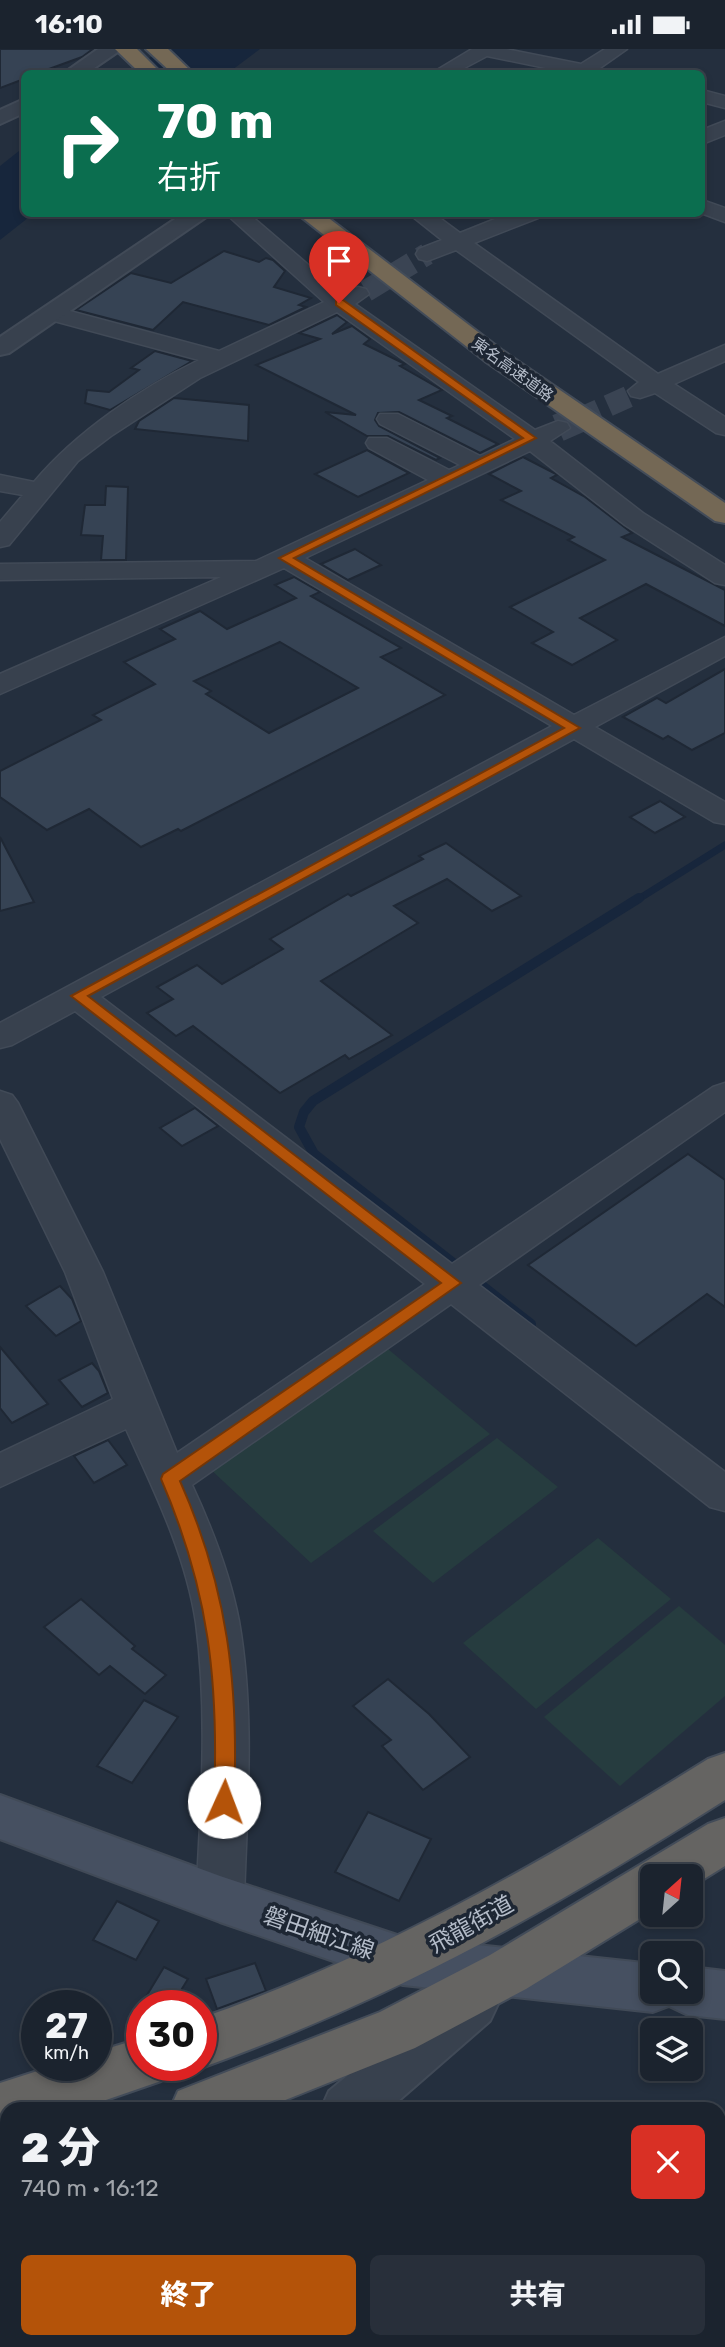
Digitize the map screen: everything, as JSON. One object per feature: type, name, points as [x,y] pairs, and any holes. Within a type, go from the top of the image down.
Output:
[{"type":"highway","points":[[125,49],[147,70]]},
{"type":"highway","points":[[156,49],[180,70]]},
{"type":"highway","name":"東名高速道路","points":[[312,217],[494,356],[725,515]]},
{"type":"highway","name":"東名高速道路","points":[[350,217],[483,317]]},
{"type":"highway","name":"飛龍街道","points":[[217,2037],[403,1961],[646,1825],[725,1775]]},
{"type":"highway","points":[[686,1864],[725,1840]]},
{"type":"highway","points":[[214,2102],[397,2029],[508,1972],[640,1892]]},
{"type":"highway","points":[[22,2102],[126,2068]]},
{"type":"main road","name":"磐田細江線","points":[[0,1817],[219,1899],[403,1961],[640,1987]]},
{"type":"main road","points":[[703,1993],[725,1995]]},
{"type":"street","points":[[79,70],[112,49]]},
{"type":"street","points":[[586,70],[618,49]]},
{"type":"street","points":[[447,70],[484,50],[574,70]]},
{"type":"street","points":[[705,97],[725,102]]},
{"type":"street","points":[[0,118],[21,107]]},
{"type":"street","points":[[705,137],[725,127]]},
{"type":"street","points":[[705,208],[725,216]]},
{"type":"street","points":[[0,348],[162,236],[194,217]]},
{"type":"street","points":[[239,217],[339,303],[530,438],[634,519],[725,577]]},
{"type":"street","points":[[423,217],[457,244],[657,384],[725,428]]},
{"type":"street","points":[[427,254],[457,244],[515,217]]},
{"type":"street","points":[[0,538],[69,456],[102,431],[192,373],[366,291]]},
{"type":"street","points":[[51,313],[221,359]]},
{"type":"street","points":[[630,396],[725,352]]},
{"type":"street","points":[[389,419],[477,464]]},
{"type":"street","points":[[0,685],[275,562],[530,438],[558,428]]},
{"type":"street","points":[[378,443],[446,479]]},
{"type":"street","points":[[0,483],[38,490]]},
{"type":"street","points":[[0,572],[275,562],[725,815]]},
{"type":"street","points":[[0,1037],[725,645]]},
{"type":"street","points":[[78,996],[467,1273],[725,1495]]},
{"type":"street","points":[[170,1479],[725,1095]]},
{"type":"street","points":[[6,1130],[84,1272],[136,1406],[192,1530],[217,1621],[227,1730],[219,1899]]},
{"type":"street","points":[[0,1471],[136,1406]]},
{"type":"street","points":[[356,2102],[508,1972]]},
{"type":"green space","points":[[388,1349],[490,1434],[311,1563],[209,1468]]},
{"type":"green space","points":[[497,1438],[558,1487],[433,1583],[373,1531]]},
{"type":"green space","points":[[598,1538],[671,1599],[536,1709],[463,1643]]},
{"type":"green space","points":[[679,1606],[725,1645],[725,1696],[620,1786],[544,1717]]},
{"type":"water","points":[[164,49],[260,49],[232,70],[129,70]]},
{"type":"water","points":[[21,149],[21,217],[29,217],[0,240],[0,166]]},
{"type":"building","points":[[0,49],[93,49],[82,57],[46,70],[21,70],[21,80],[0,88]]},
{"type":"building","points":[[224,251],[259,262],[266,258],[273,260],[285,271],[274,287],[311,298],[299,305],[306,307],[269,325],[183,302],[153,330],[76,310],[131,273],[171,283]]},
{"type":"building","points":[[337,315],[347,322],[332,334],[352,326],[370,339],[364,344],[405,364],[400,366],[442,390],[419,400],[452,416],[447,418],[498,444],[480,453],[399,412],[378,413],[375,420],[379,426],[440,458],[436,460],[388,436],[367,436],[325,412],[356,415],[256,365],[320,339],[299,333]]},
{"type":"building","points":[[155,351],[192,361],[110,410],[85,403],[87,390],[109,392],[139,370],[131,368]]},
{"type":"building","points":[[174,398],[249,405],[248,441],[135,429],[139,421]]},
{"type":"building","points":[[367,450],[409,473],[358,497],[315,474]]},
{"type":"building","points":[[523,457],[557,475],[551,478],[585,497],[632,533],[622,537],[725,590],[725,626],[646,584],[580,618],[617,640],[572,665],[532,643],[553,632],[510,607],[605,560],[568,540],[574,537],[501,500],[521,491],[489,474]]},
{"type":"building","points":[[106,486],[128,487],[126,560],[101,560],[103,536],[81,535],[85,505],[105,505]]},
{"type":"building","points":[[355,549],[381,565],[348,580],[321,564]]},
{"type":"building","points":[[294,577],[320,592],[311,596],[401,648],[381,657],[445,695],[181,831],[178,829],[141,847],[89,809],[47,830],[0,797],[0,771],[101,720],[93,715],[155,684],[124,662],[175,639],[160,629],[200,611],[227,629],[296,598],[275,585]],"holes":[[[280,642],[358,688],[269,733],[206,694],[211,691],[194,681]]]},
{"type":"building","points":[[725,669],[725,733],[692,750],[668,736],[663,739],[623,717],[657,698],[666,703]]},
{"type":"building","points":[[660,801],[685,817],[655,833],[630,817]]},
{"type":"building","points":[[0,837],[34,902],[0,911]]},
{"type":"building","points":[[446,843],[521,896],[492,911],[447,879],[394,906],[418,923],[321,981],[392,1035],[349,1059],[345,1055],[280,1093],[193,1026],[176,1036],[147,1013],[173,999],[157,987],[197,965],[222,984],[283,949],[270,939],[348,894],[351,896],[423,859],[419,856]]},
{"type":"building","points":[[195,1108],[218,1126],[182,1146],[160,1128]]},
{"type":"building","points":[[688,1154],[725,1180],[725,1307],[707,1294],[636,1346],[528,1265]]},
{"type":"building","points":[[60,1286],[72,1299],[81,1321],[56,1336],[26,1306]]},
{"type":"building","points":[[0,1347],[48,1404],[12,1423],[0,1408]]},
{"type":"building","points":[[92,1363],[99,1371],[108,1393],[82,1407],[59,1380]]},
{"type":"building","points":[[108,1440],[127,1465],[94,1483],[74,1456]]},
{"type":"building","points":[[81,1599],[135,1646],[132,1649],[166,1675],[145,1694],[110,1666],[99,1675],[44,1627]]},
{"type":"building","points":[[388,1679],[429,1714],[470,1757],[423,1790],[382,1746],[391,1740],[353,1706]]},
{"type":"building","points":[[144,1700],[178,1717],[132,1783],[97,1766]]},
{"type":"building","points":[[368,1812],[431,1839],[399,1901],[335,1872]]},
{"type":"building","points":[[117,1901],[159,1921],[136,1960],[93,1940]]},
{"type":"building","points":[[255,1963],[266,1991],[217,2009],[217,1990],[210,1990],[206,1979]]},
{"type":"building","points":[[164,1967],[188,1979],[181,1990],[150,1990]]},
{"type":"waterway","points":[[637,900],[725,845]]},
{"type":"waterway","points":[[531,1324],[314,1154],[299,1127],[304,1112],[313,1101],[639,898]]},
{"type":"tunnel","points":[[366,291],[427,254]]},
{"type":"tunnel","points":[[579,419],[630,396]]},
{"type":"tunnel","points":[[558,428],[583,417]]},
{"type":"route","points":[[224,1802],[227,1730],[217,1621],[192,1530],[170,1479],[453,1283],[78,996],[573,728],[285,558],[530,438],[339,303]]}]
